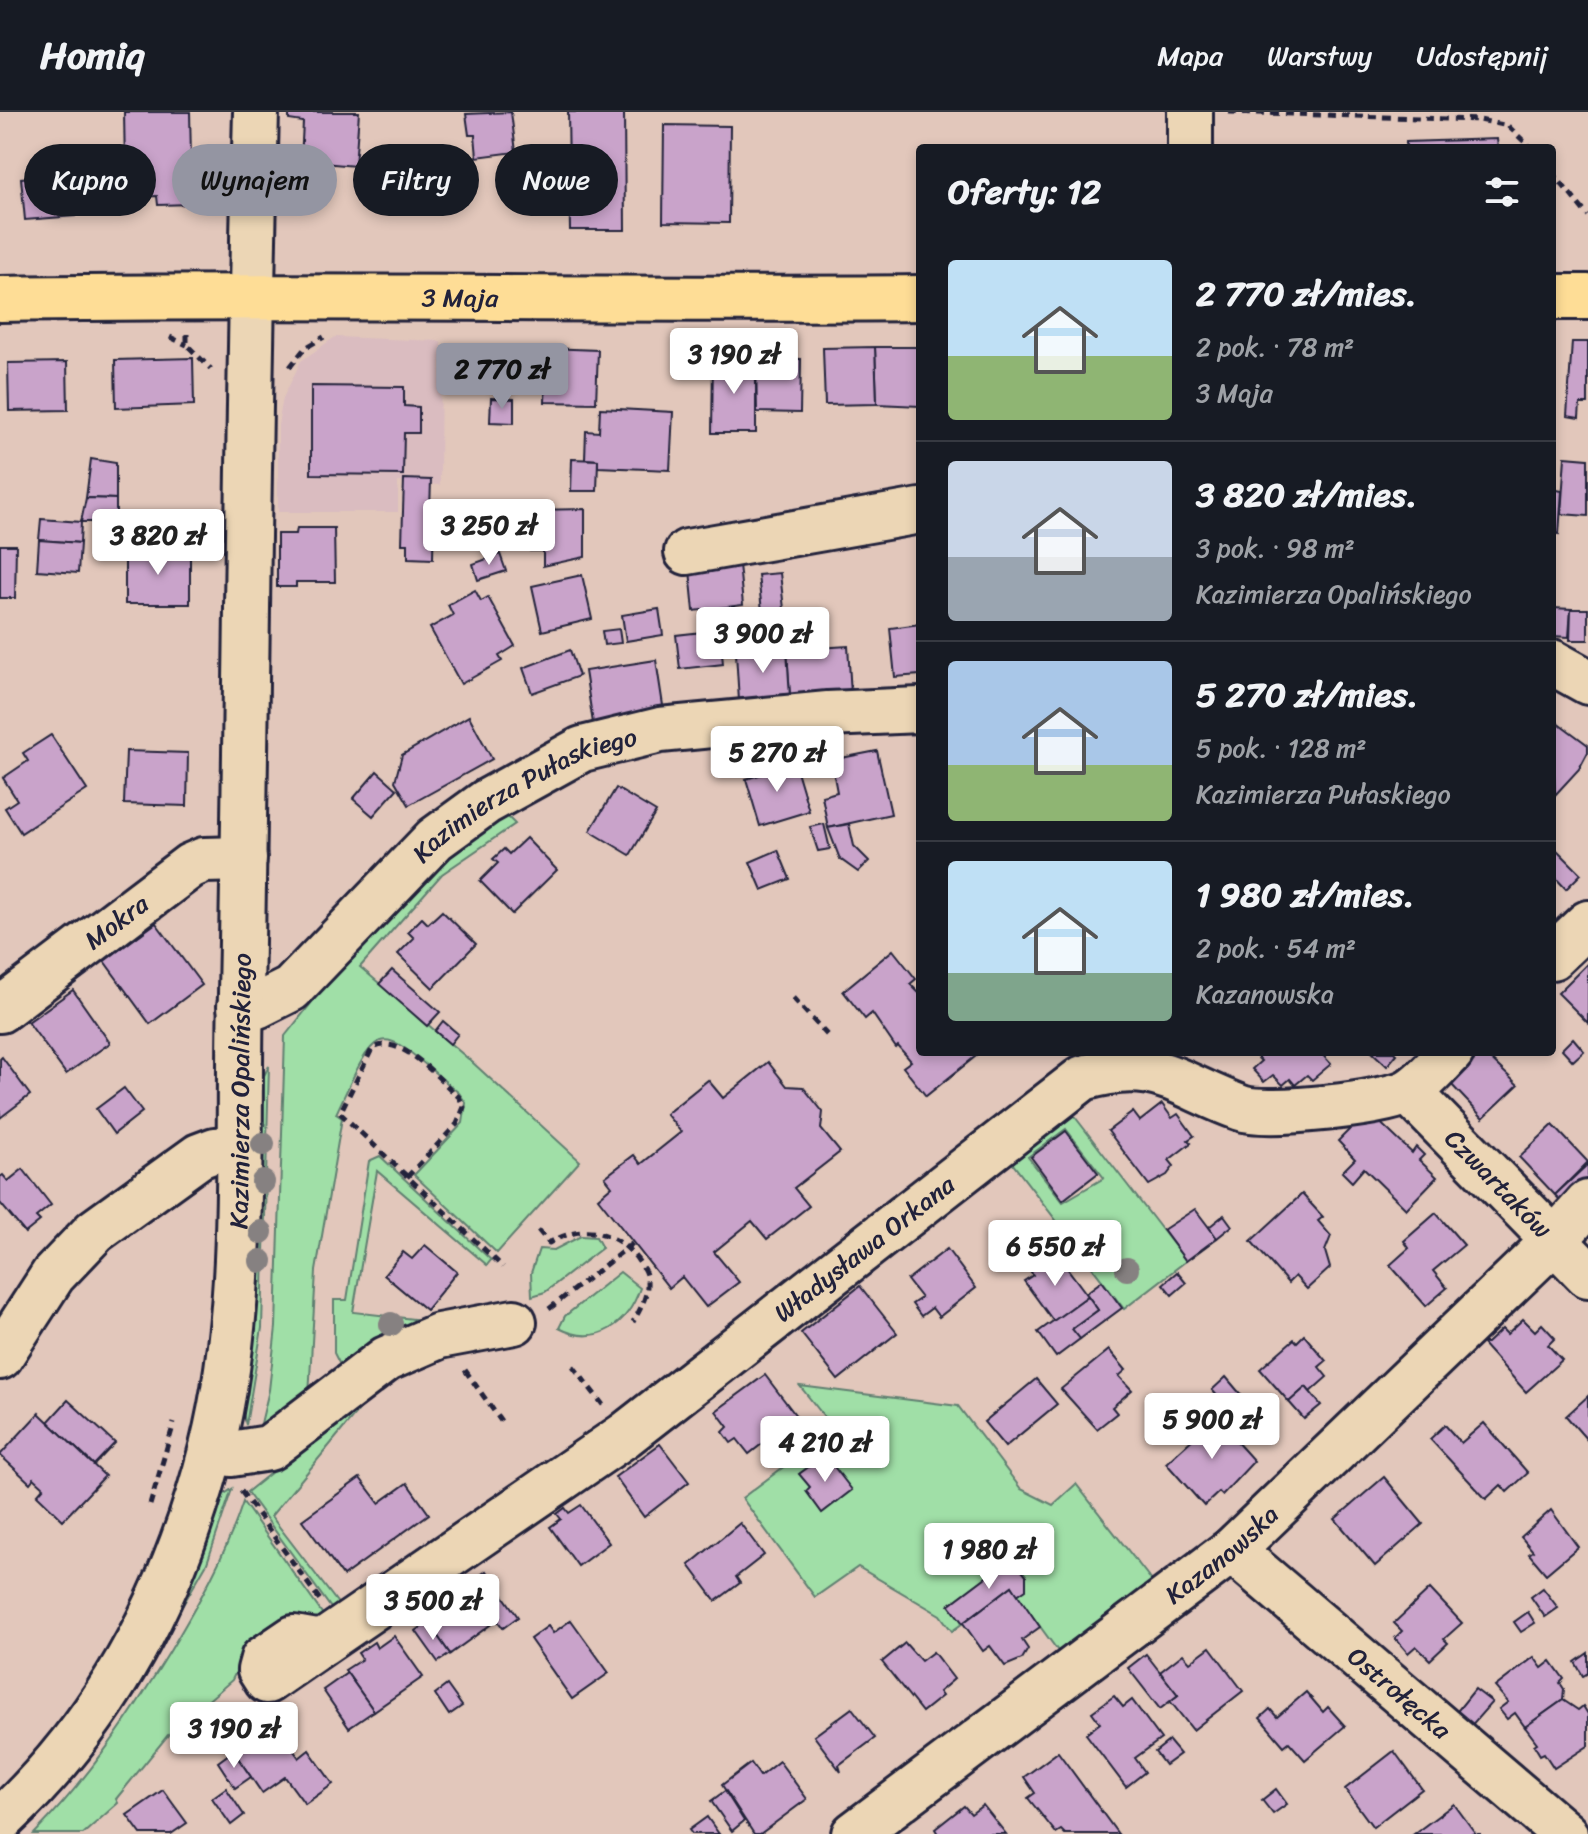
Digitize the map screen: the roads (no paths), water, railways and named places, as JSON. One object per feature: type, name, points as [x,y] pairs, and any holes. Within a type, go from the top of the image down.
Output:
[{"type":"main road","name":"3 Maja","points":[[0,299],[251,295],[721,300],[916,298]]},
{"type":"main road","points":[[1556,297],[1588,297]]},
{"type":"street","name":"Kazimierza Opalińskiego","points":[[0,1821],[67,1750],[126,1667],[171,1571],[212,1449],[230,1354],[244,859],[256,112]]},
{"type":"street","points":[[1190,112],[1190,144]]},
{"type":"street","points":[[687,552],[916,512]]},
{"type":"street","points":[[1556,664],[1588,682]]},
{"type":"street","name":"Kazimierza Pułaskiego","points":[[240,1006],[257,1006],[291,989],[435,839],[486,802],[582,749],[660,730],[828,714],[916,710]]},
{"type":"street","name":"Mokra","points":[[0,1010],[190,866],[204,860],[244,859]]},
{"type":"street","points":[[1556,953],[1588,923]]},
{"type":"street","points":[[1409,1092],[1447,1056]]},
{"type":"street","name":"Władysława Orkana","points":[[332,1637],[625,1435],[1043,1106],[1083,1078],[1104,1072],[1164,1072],[1242,1108],[1278,1113],[1409,1092]]},
{"type":"street","name":"Czwartaków","points":[[1409,1092],[1588,1275]]},
{"type":"street","points":[[0,1357],[53,1275],[95,1231],[199,1156],[215,1150],[237,1149]]},
{"type":"street","name":"Kazanowska","points":[[856,1834],[1232,1550],[1554,1241],[1588,1203]]},
{"type":"street","points":[[212,1449],[231,1454],[269,1448],[386,1359],[439,1336],[514,1322]]},
{"type":"street","name":"Ostrołęcka","points":[[1232,1550],[1565,1834]]}]
